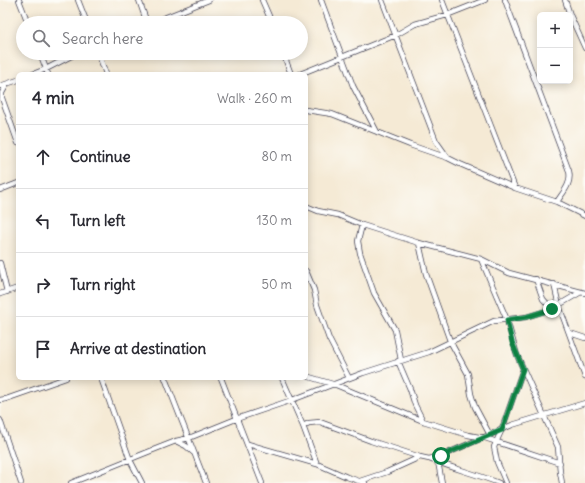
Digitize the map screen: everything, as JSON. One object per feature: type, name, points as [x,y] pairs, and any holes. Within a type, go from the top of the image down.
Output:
[{"type":"street","points":[[19,0],[25,16]]},
{"type":"street","points":[[78,0],[84,16]]},
{"type":"street","points":[[139,0],[145,16]]},
{"type":"street","points":[[168,16],[203,1],[209,0]]},
{"type":"street","points":[[262,0],[269,16]]},
{"type":"street","points":[[321,0],[353,86],[377,132]]},
{"type":"street","points":[[382,0],[436,141],[448,158]]},
{"type":"street","points":[[442,0],[515,188]]},
{"type":"street","points":[[305,72],[396,35],[415,24],[447,15],[485,0]]},
{"type":"street","points":[[505,0],[570,171],[571,178],[569,184],[557,202]]},
{"type":"street","points":[[565,0],[569,12]]},
{"type":"street","points":[[573,22],[585,48]]},
{"type":"street","points":[[43,60],[47,72],[67,60]]},
{"type":"street","points":[[101,60],[105,72]]},
{"type":"street","points":[[286,60],[290,72]]},
{"type":"street","points":[[0,86],[16,81]]},
{"type":"street","points":[[7,84],[1,98],[16,138]]},
{"type":"street","points":[[308,108],[332,114],[410,146],[448,158],[515,188],[557,202],[585,216]]},
{"type":"street","points":[[0,190],[16,184]]},
{"type":"street","points":[[308,207],[318,211],[338,215],[362,226],[418,243],[481,259],[510,273],[583,293]]},
{"type":"street","points":[[362,226],[358,241],[360,253],[374,293],[395,330],[400,360],[415,406],[423,421]]},
{"type":"street","points":[[418,243],[426,274],[450,341],[468,374],[471,394],[490,435]]},
{"type":"street","points":[[481,259],[507,320],[512,342],[523,369],[558,447],[562,483]]},
{"type":"street","points":[[0,263],[8,292]]},
{"type":"street","points":[[308,276],[314,290],[317,305],[329,339],[349,378]]},
{"type":"street","points":[[536,279],[543,300],[552,309]]},
{"type":"street","points":[[554,284],[559,306],[585,377]]},
{"type":"street","points":[[0,294],[16,289]]},
{"type":"street","points":[[71,483],[78,482],[176,441],[189,438],[236,419],[336,385],[349,378],[400,360],[429,352],[494,321],[526,317],[552,309],[583,293]]},
{"type":"street","points":[[570,333],[585,338]]},
{"type":"street","points":[[506,483],[497,462],[495,452],[496,441],[502,430],[523,369]]},
{"type":"street","points":[[308,377],[336,385],[423,421],[496,441],[560,464]]},
{"type":"street","points":[[0,400],[13,397],[60,380]]},
{"type":"street","points":[[102,380],[130,460],[142,483]]},
{"type":"street","points":[[166,380],[206,483]]},
{"type":"street","points":[[222,380],[262,483]]},
{"type":"street","points":[[283,380],[303,426],[317,464]]},
{"type":"street","points":[[429,459],[441,456],[502,430],[544,415],[585,403]]},
{"type":"street","points":[[0,420],[21,483]]},
{"type":"street","points":[[303,426],[309,423],[320,422],[371,441],[478,474],[499,483]]},
{"type":"street","points":[[176,441],[186,446],[195,454]]},
{"type":"street","points":[[248,444],[317,464],[360,482],[420,457]]},
{"type":"street","points":[[438,462],[442,483]]},
{"type":"route","points":[[441,456],[502,430],[523,369],[512,342],[507,320],[526,317],[552,309]]}]
